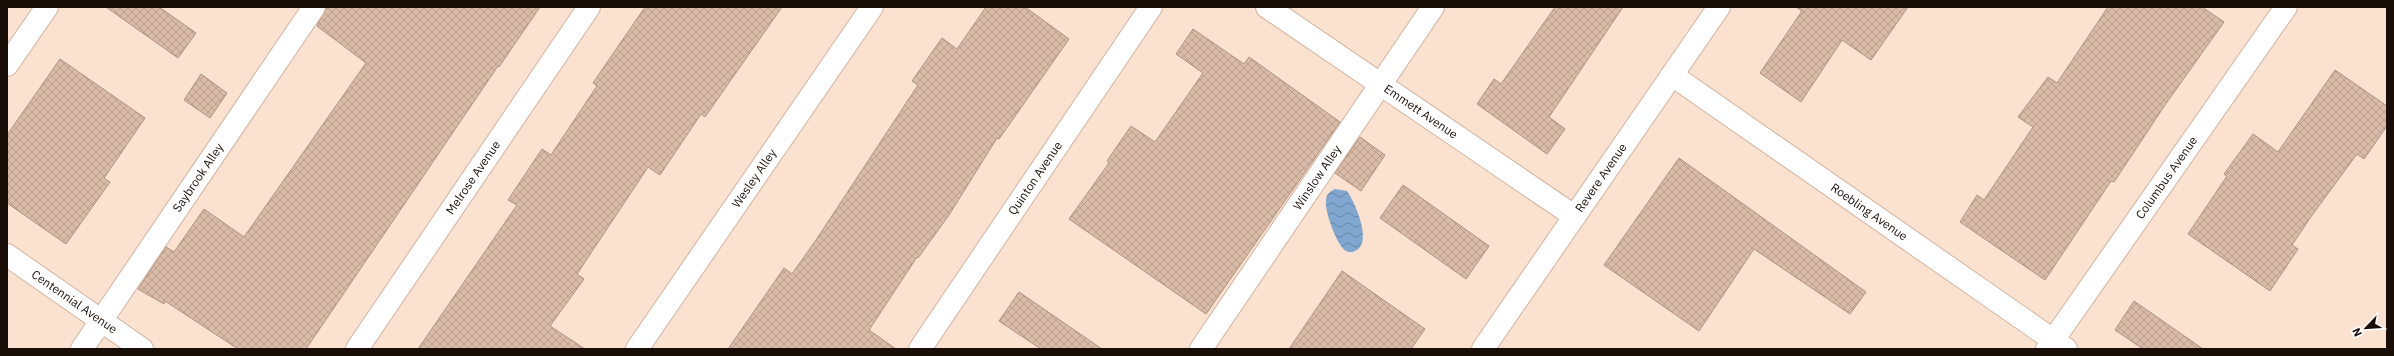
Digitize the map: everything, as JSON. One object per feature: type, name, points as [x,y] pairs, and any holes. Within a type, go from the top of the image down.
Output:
[{"type":"street","points":[[7,65],[47,7]]},
{"type":"street","name":"Saybrook Alley","points":[[82,349],[314,7]]},
{"type":"street","name":"Melrose Avenue","points":[[356,349],[589,7]]},
{"type":"street","name":"Wesley Alley","points":[[637,349],[872,7]]},
{"type":"street","name":"Quinton Avenue","points":[[920,349],[1151,7]]},
{"type":"street","name":"Emmett Avenue","points":[[1267,7],[1574,216]]},
{"type":"street","name":"Winslow Alley","points":[[1201,349],[1433,7]]},
{"type":"street","name":"Revere Avenue","points":[[1483,349],[1718,7]]},
{"type":"street","name":"Columbus Avenue","points":[[2056,346],[2286,7]]},
{"type":"street","name":"Roebling Avenue","points":[[1672,75],[2056,346]]},
{"type":"street","name":"Centennial Avenue","points":[[7,255],[142,349]]},
{"type":"water","points":[[1335,189],[1347,191],[1361,221],[1363,239],[1361,245],[1353,252],[1347,252],[1342,248],[1329,219],[1326,198],[1329,193]]},
{"type":"building","points":[[106,7],[159,7],[196,33],[178,58]]},
{"type":"building","points":[[326,7],[540,7],[499,67],[498,66],[306,349],[238,349],[165,301],[164,304],[138,289],[166,247],[174,252],[204,209],[244,237],[366,63],[317,26]]},
{"type":"building","points":[[645,7],[782,7],[705,117],[701,114],[660,175],[648,167],[577,274],[584,279],[550,326],[585,349],[418,349],[517,205],[508,200],[542,149],[551,155],[597,86],[593,83]]},
{"type":"building","points":[[986,7],[1025,7],[1069,39],[999,139],[997,138],[949,215],[918,258],[917,257],[869,330],[896,349],[728,349],[784,268],[792,274],[816,240],[918,85],[912,81],[942,38],[957,49]]},
{"type":"building","points":[[1555,7],[1623,7],[1549,117],[1565,129],[1547,154],[1477,104],[1494,79],[1501,84]]},
{"type":"building","points":[[1796,7],[1908,7],[1871,60],[1842,40],[1801,102],[1760,73],[1802,11]]},
{"type":"building","points":[[2108,7],[2202,7],[2224,22],[2165,105],[2114,182],[2111,181],[2045,280],[1960,222],[1977,195],[1984,200],[2033,127],[2018,117],[2048,77],[2057,83]]},
{"type":"building","points":[[1193,29],[1244,64],[1249,57],[1340,122],[1206,314],[1069,219],[1109,163],[1107,161],[1131,126],[1155,142],[1203,73],[1176,54]]},
{"type":"building","points":[[60,59],[145,118],[104,178],[110,182],[66,244],[7,203],[7,135]]},
{"type":"building","points":[[2335,70],[2387,106],[2387,126],[2364,159],[2357,154],[2310,218],[2292,245],[2298,249],[2270,291],[2188,234],[2227,176],[2224,174],[2253,134],[2278,152]]},
{"type":"building","points":[[201,74],[227,93],[210,118],[184,100]]},
{"type":"building","points":[[1360,137],[1385,155],[1361,191],[1335,173]]},
{"type":"building","points":[[1679,158],[1866,292],[1850,314],[1754,249],[1699,331],[1604,265]]},
{"type":"building","points":[[1403,185],[1489,246],[1466,279],[1380,218]]},
{"type":"building","points":[[1342,271],[1425,329],[1411,349],[1289,349]]},
{"type":"building","points":[[1019,292],[1102,349],[1041,349],[999,321]]},
{"type":"building","points":[[2134,301],[2203,349],[2143,349],[2115,330]]}]
